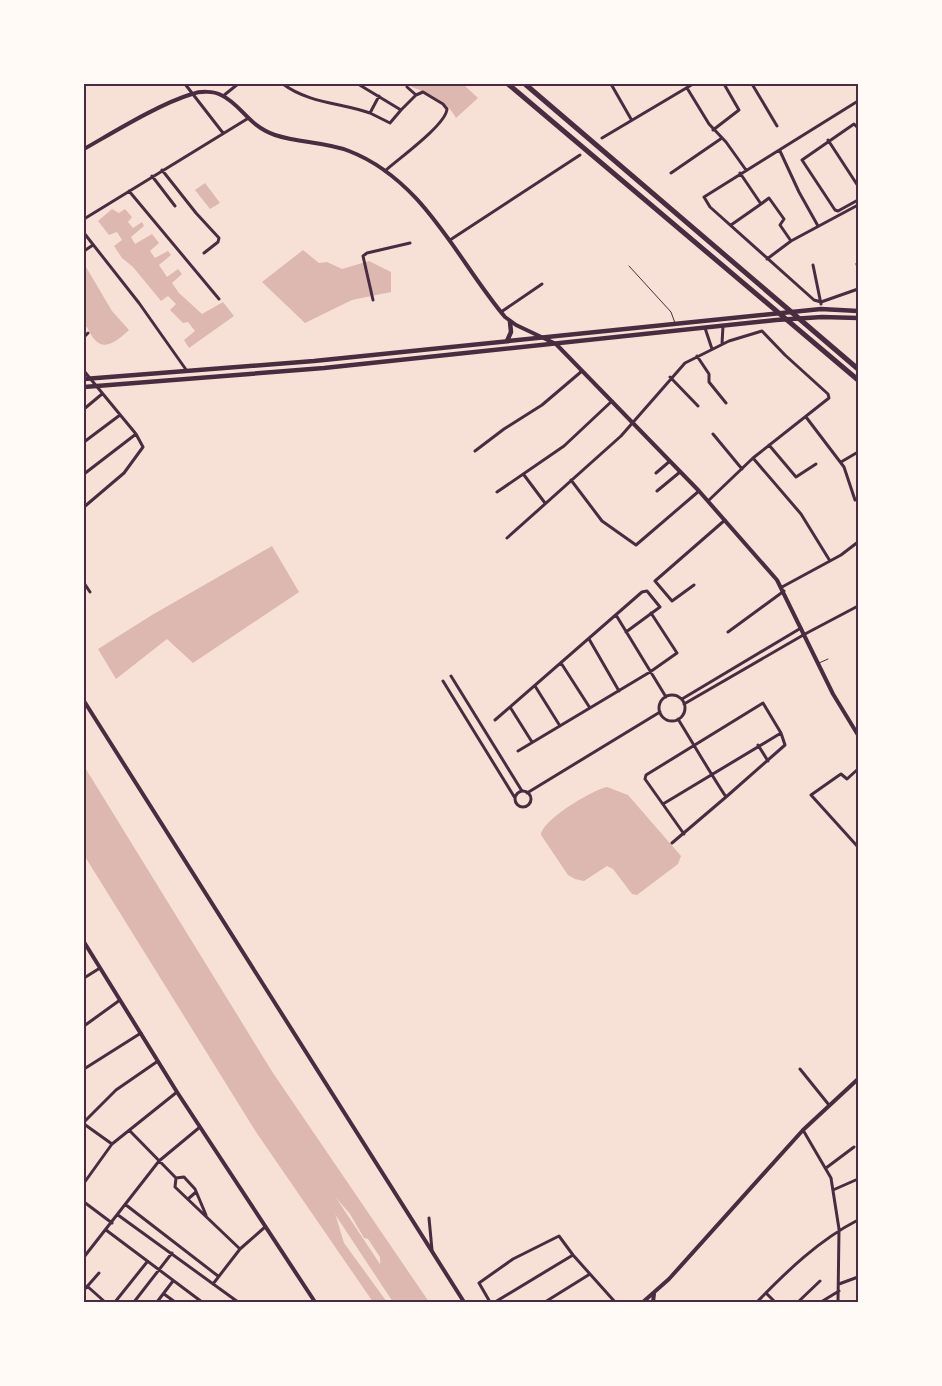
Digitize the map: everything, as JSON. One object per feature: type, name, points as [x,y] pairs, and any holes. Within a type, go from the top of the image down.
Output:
[{"type":"highway","points":[[508,84],[858,380]]},
{"type":"highway","points":[[525,84],[858,369]]},
{"type":"main road","points":[[84,379],[542,339],[821,310],[858,311]]},
{"type":"main road","points":[[84,387],[315,369],[822,317],[858,318]]},
{"type":"main road","points":[[507,341],[511,332],[510,322]]},
{"type":"street","points":[[185,84],[201,102],[222,133]]},
{"type":"street","points":[[224,96],[238,84]]},
{"type":"street","points":[[283,84],[302,96],[346,105],[370,113],[390,123],[416,95],[422,92],[443,104],[447,109],[446,114],[434,128],[384,171]]},
{"type":"street","points":[[358,84],[401,110]]},
{"type":"street","points":[[611,84],[631,119]]},
{"type":"street","points":[[602,138],[631,119],[693,84]]},
{"type":"street","points":[[713,130],[739,110],[724,84]]},
{"type":"street","points":[[752,84],[777,126]]},
{"type":"street","points":[[407,87],[416,95]]},
{"type":"street","points":[[687,88],[713,130],[722,138],[746,170]]},
{"type":"street","points":[[84,149],[192,94],[213,93],[224,96],[247,119],[275,135],[352,152],[396,179],[421,204],[450,240],[510,322],[542,339],[556,344],[700,491],[783,589],[818,664],[858,735]]},
{"type":"street","points":[[370,113],[379,96]]},
{"type":"street","points":[[858,101],[704,197],[710,208],[814,300],[820,302],[858,290]]},
{"type":"street","points":[[84,219],[247,119]]},
{"type":"street","points":[[858,128],[854,124],[803,158],[803,163],[835,210],[838,211],[858,200]]},
{"type":"street","points":[[671,173],[722,138]]},
{"type":"street","points":[[828,140],[858,186]]},
{"type":"street","points":[[780,151],[799,192],[818,226]]},
{"type":"street","points":[[450,240],[580,155]]},
{"type":"street","points":[[162,170],[196,213],[220,238],[218,242],[204,253]]},
{"type":"street","points":[[740,174],[761,204]]},
{"type":"street","points":[[152,176],[175,206]]},
{"type":"street","points":[[129,191],[219,299]]},
{"type":"street","points":[[731,225],[769,198],[784,219],[780,224],[791,242]]},
{"type":"street","points":[[767,259],[791,242],[858,205]]},
{"type":"street","points":[[84,233],[139,303],[187,371]]},
{"type":"street","points":[[373,300],[363,256],[367,253],[410,243]]},
{"type":"street","points":[[84,251],[93,245]]},
{"type":"street","points":[[814,265],[821,310]]},
{"type":"street","points":[[501,312],[542,284]]},
{"type":"street","points":[[722,344],[723,326]]},
{"type":"street","points":[[705,328],[712,349]]},
{"type":"street","points":[[507,538],[617,440],[670,377],[685,363],[746,334],[763,332],[784,355],[828,395],[828,398],[769,445],[708,501]]},
{"type":"street","points":[[84,337],[88,333]]},
{"type":"street","points":[[697,356],[709,374],[709,382],[726,403]]},
{"type":"street","points":[[84,371],[136,434],[143,448],[124,473],[84,507]]},
{"type":"street","points":[[475,451],[504,429],[542,405],[582,371]]},
{"type":"street","points":[[670,377],[698,406]]},
{"type":"street","points":[[84,409],[102,394]]},
{"type":"street","points":[[497,492],[564,446],[612,401]]},
{"type":"street","points":[[84,442],[120,415]]},
{"type":"street","points":[[806,417],[848,474],[854,500]]},
{"type":"street","points":[[84,474],[136,434]]},
{"type":"street","points":[[713,434],[742,469]]},
{"type":"street","points":[[769,445],[796,477],[816,464]]},
{"type":"street","points":[[841,462],[858,452]]},
{"type":"street","points":[[754,458],[801,514],[830,561]]},
{"type":"street","points":[[656,473],[671,460]]},
{"type":"street","points":[[657,492],[681,471]]},
{"type":"street","points":[[524,474],[545,503]]},
{"type":"street","points":[[571,480],[602,521],[636,545],[700,491]]},
{"type":"street","points":[[694,585],[672,601],[655,581],[725,520]]},
{"type":"street","points":[[728,632],[783,589],[858,542]]},
{"type":"street","points":[[84,583],[90,592]]},
{"type":"street","points":[[495,720],[646,591],[660,607],[626,632]]},
{"type":"street","points":[[684,704],[805,634],[858,606]]},
{"type":"street","points":[[518,751],[650,672],[678,652],[651,613]]},
{"type":"street","points":[[616,615],[666,697]]},
{"type":"street","points":[[682,699],[802,628]]},
{"type":"street","points":[[589,639],[619,691]]},
{"type":"street","points":[[771,645],[775,652]]},
{"type":"street","points":[[561,663],[590,708]]},
{"type":"street","points":[[451,676],[522,792]]},
{"type":"street","points":[[444,681],[515,798],[516,805],[526,807],[530,801],[527,792]]},
{"type":"street","points":[[535,686],[560,726]]},
{"type":"street","points":[[674,695],[682,699],[684,713],[678,719],[667,720],[660,712],[660,704],[666,697],[674,695]]},
{"type":"street","points":[[84,701],[464,1302]]},
{"type":"street","points":[[672,843],[684,834],[785,745],[781,732],[763,703],[644,777],[684,834]]},
{"type":"street","points":[[510,707],[532,742]]},
{"type":"street","points":[[515,798],[522,792],[527,792],[660,712]]},
{"type":"street","points":[[678,719],[726,797]]},
{"type":"street","points":[[663,804],[781,732]]},
{"type":"street","points":[[758,745],[768,760]]},
{"type":"street","points":[[858,769],[847,779],[841,774],[811,795],[858,847]]},
{"type":"street","points":[[84,942],[177,1092],[315,1302]]},
{"type":"street","points":[[84,978],[100,968]]},
{"type":"street","points":[[84,1024],[120,1000]]},
{"type":"street","points":[[84,1069],[141,1033]]},
{"type":"street","points":[[112,1144],[84,1123],[116,1090],[158,1061]]},
{"type":"street","points":[[800,1069],[829,1105]]},
{"type":"street","points":[[643,1302],[654,1294],[802,1130],[858,1079]]},
{"type":"street","points":[[85,1180],[112,1144],[177,1092]]},
{"type":"street","points":[[84,1257],[159,1161],[200,1127]]},
{"type":"street","points":[[129,1130],[176,1178]]},
{"type":"street","points":[[802,1130],[826,1168],[833,1190],[840,1229],[838,1302]]},
{"type":"street","points":[[826,1168],[854,1147]]},
{"type":"street","points":[[176,1178],[184,1177],[196,1192],[206,1216]]},
{"type":"street","points":[[176,1178],[174,1186],[240,1248]]},
{"type":"street","points":[[833,1190],[858,1179]]},
{"type":"street","points":[[188,1199],[196,1192]]},
{"type":"street","points":[[84,1202],[112,1223]]},
{"type":"street","points":[[126,1205],[218,1276]]},
{"type":"street","points":[[118,1215],[236,1302]]},
{"type":"street","points":[[429,1218],[432,1253]]},
{"type":"street","points":[[757,1302],[803,1258],[840,1229],[858,1220]]},
{"type":"street","points":[[214,1284],[240,1248],[265,1227]]},
{"type":"street","points":[[106,1230],[158,1271],[202,1302]]},
{"type":"street","points":[[490,1302],[479,1283],[513,1259],[559,1236],[615,1302]]},
{"type":"street","points":[[134,1302],[172,1253]]},
{"type":"street","points":[[495,1302],[574,1255]]},
{"type":"street","points":[[115,1302],[147,1262]]},
{"type":"street","points":[[84,1290],[99,1273]]},
{"type":"street","points":[[545,1302],[590,1274]]},
{"type":"street","points":[[839,1284],[858,1277]]},
{"type":"street","points":[[157,1302],[172,1281]]},
{"type":"street","points":[[798,1302],[820,1281]]},
{"type":"street","points":[[87,1286],[105,1302]]},
{"type":"street","points":[[821,1302],[839,1291]]},
{"type":"street","points":[[766,1293],[775,1302]]},
{"type":"street","points":[[164,1294],[174,1302]]},
{"type":"street","points":[[652,1302],[654,1294]]},
{"type":"street","points":[[606,1302],[611,1298]]},
{"type":"lane","points":[[629,266],[671,312],[676,325]]},
{"type":"lane","points":[[818,664],[828,659]]},
{"type":"shaded area","points":[[406,84],[463,84],[478,98],[456,118],[452,111],[441,101]]},
{"type":"shaded area","points":[[205,183],[220,203],[210,209],[195,190]]},
{"type":"shaded area","points":[[112,209],[119,213],[125,209],[132,217],[128,222],[133,228],[142,222],[144,226],[131,237],[135,244],[152,234],[159,243],[150,251],[155,258],[168,251],[171,255],[159,265],[167,277],[178,269],[182,274],[172,283],[179,293],[202,314],[223,302],[234,316],[189,348],[184,340],[195,331],[188,322],[183,323],[170,310],[176,304],[168,296],[161,301],[133,267],[122,258],[114,246],[122,240],[117,232],[109,235],[98,221]]},
{"type":"shaded area","points":[[303,250],[319,263],[327,262],[342,269],[369,261],[391,272],[391,292],[352,300],[305,323],[262,282]]},
{"type":"shaded area","points":[[86,267],[112,311],[129,330],[117,340],[108,344],[104,345],[95,340],[84,324],[84,269]]},
{"type":"shaded area","points":[[272,546],[299,592],[193,663],[167,639],[116,679],[98,649],[152,615]]},
{"type":"shaded area","points":[[84,766],[273,1073],[429,1302],[401,1302],[381,1284],[380,1257],[368,1239],[364,1238],[350,1214],[326,1186],[323,1186],[331,1200],[344,1243],[387,1302],[373,1302],[256,1132],[84,855]]},
{"type":"shaded area","points":[[607,787],[628,795],[681,856],[678,864],[637,895],[632,894],[613,869],[607,866],[584,881],[568,875],[541,835],[550,822],[569,806]]},
{"type":"waterway","points":[[321,1184],[399,1302]]}]
